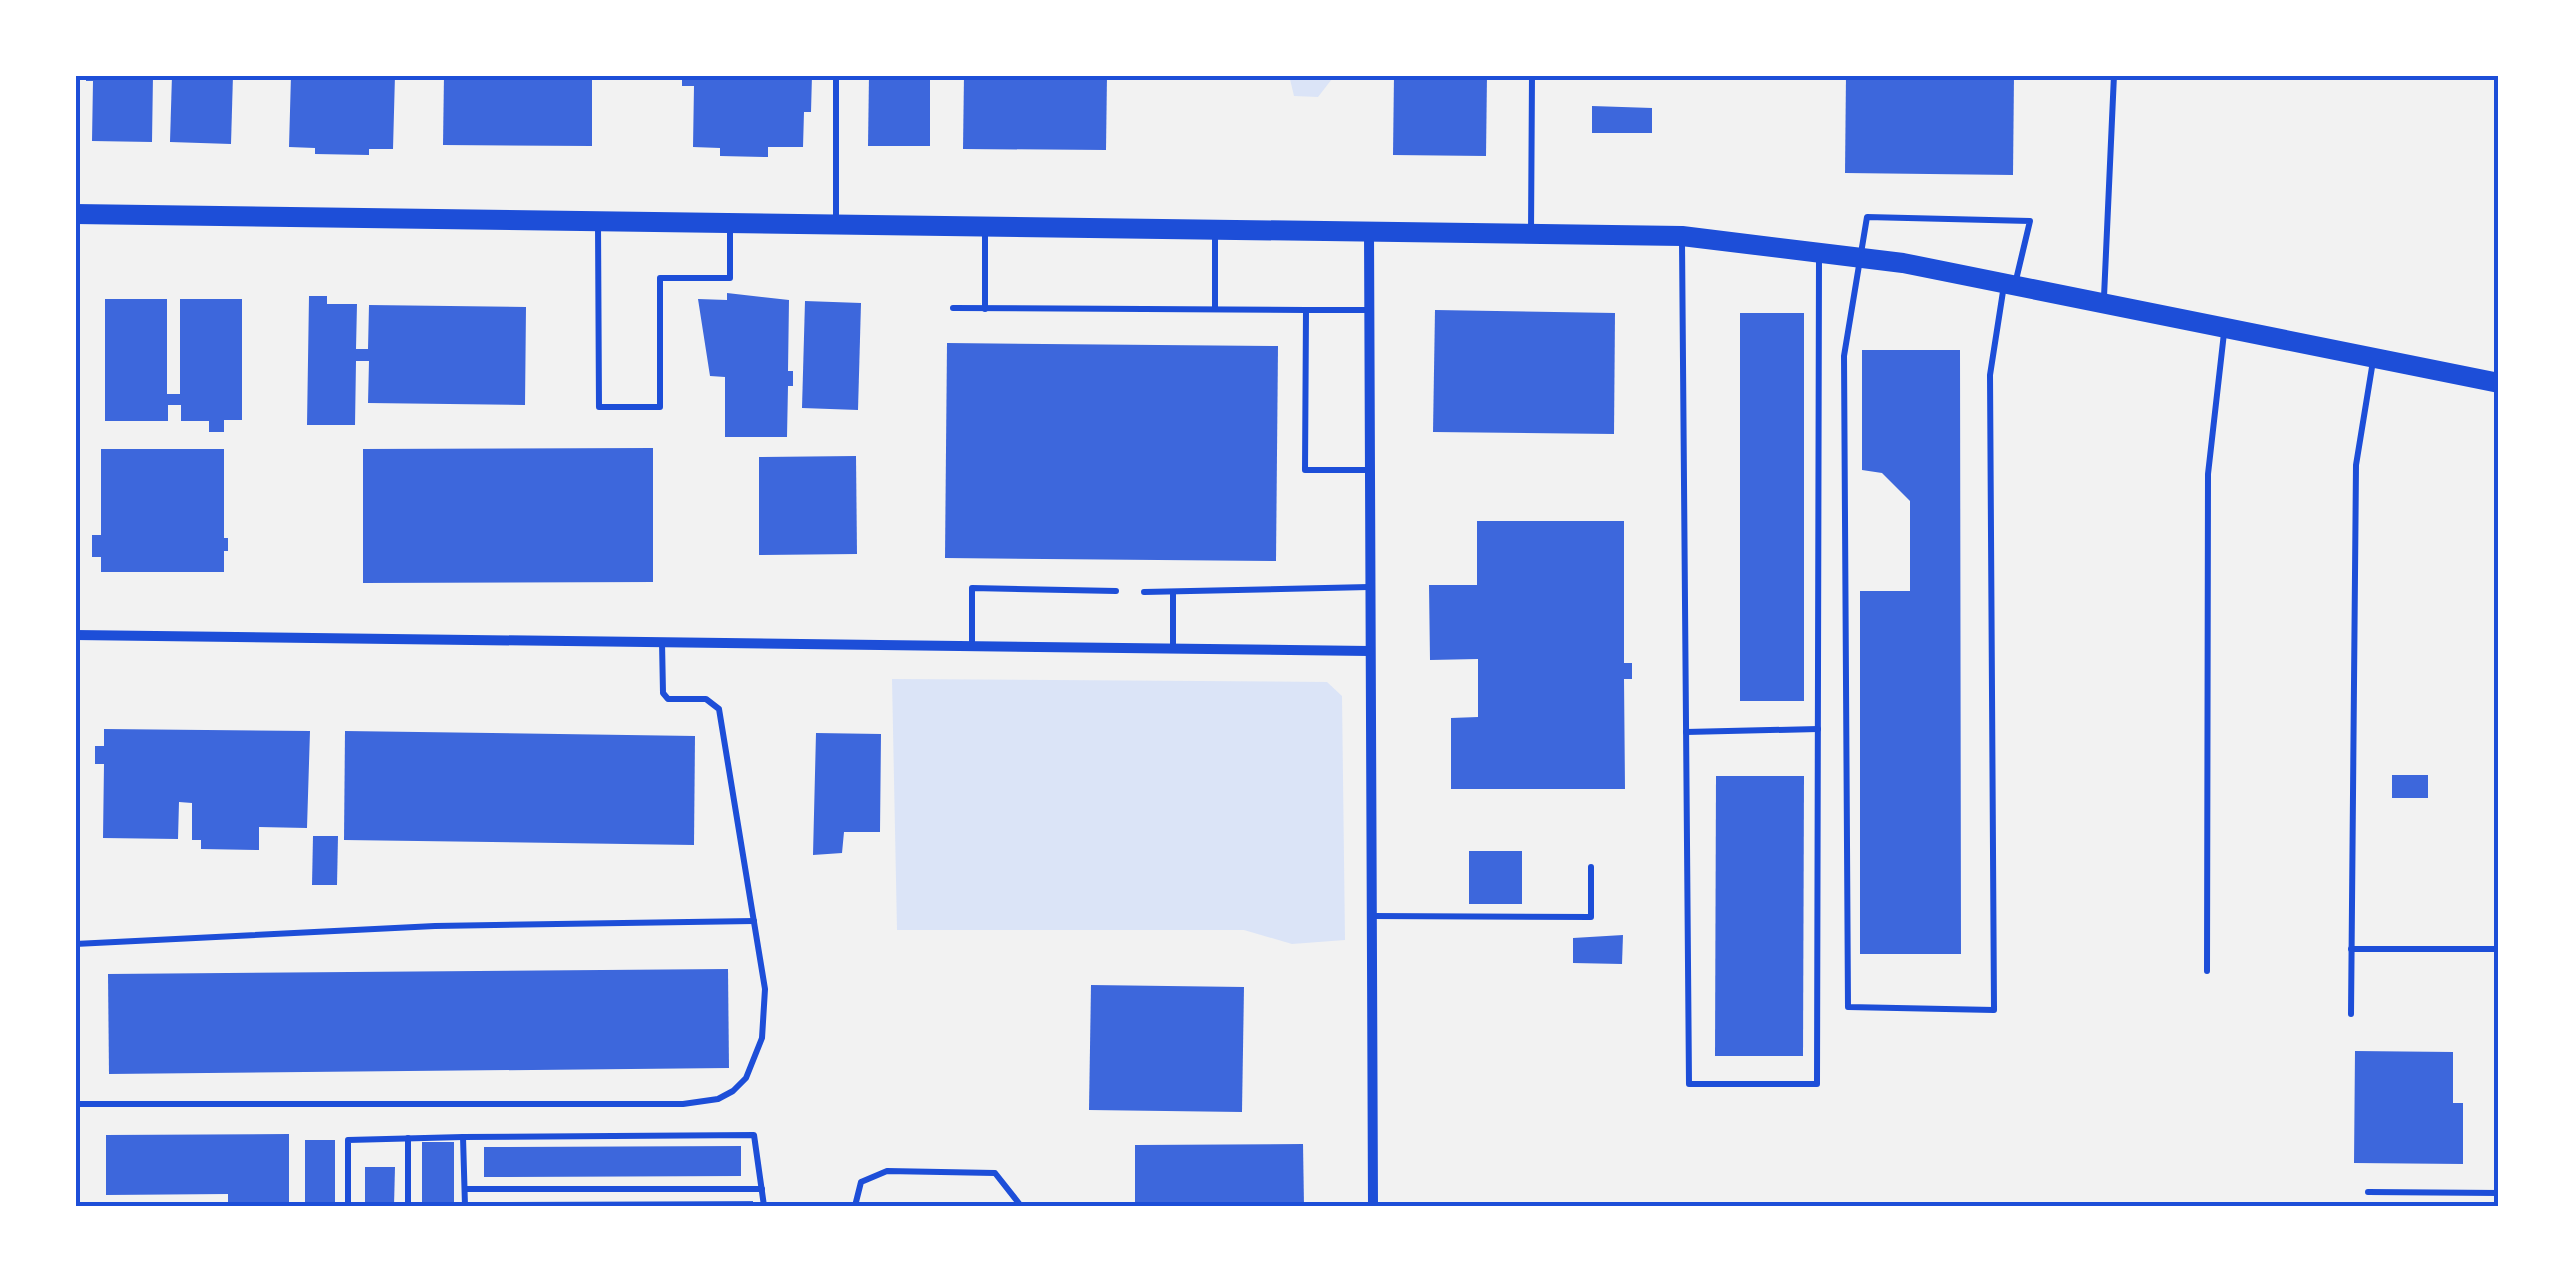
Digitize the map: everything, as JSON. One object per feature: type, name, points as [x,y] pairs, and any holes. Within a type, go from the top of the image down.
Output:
[{"type":"main road","points":[[75,214],[1682,236],[1819,252],[2009,284],[2499,383]]},
{"type":"street","points":[[1370,230],[1373,1206]]},
{"type":"street","points":[[75,636],[1370,651]]},
{"type":"lane","points":[[836,75],[836,225]]},
{"type":"lane","points":[[1531,233],[1532,75]]},
{"type":"lane","points":[[2104,303],[2114,75]]},
{"type":"lane","points":[[1867,218],[2030,221],[2009,284],[1990,375],[1994,1010],[1848,1008],[1844,356],[1859,258],[1867,218]]},
{"type":"lane","points":[[598,223],[599,407],[660,407],[660,278],[730,278],[730,224]]},
{"type":"lane","points":[[984,308],[985,226]]},
{"type":"lane","points":[[1215,228],[1215,309]]},
{"type":"lane","points":[[1682,236],[1688,1084],[1818,1084],[1819,252]]},
{"type":"lane","points":[[952,308],[1370,310]]},
{"type":"lane","points":[[1306,310],[1306,470],[1370,470]]},
{"type":"lane","points":[[2207,971],[2208,474],[2225,328]]},
{"type":"lane","points":[[2351,1014],[2356,465],[2374,358]]},
{"type":"lane","points":[[1144,592],[1370,587]]},
{"type":"lane","points":[[972,646],[972,588],[1116,591]]},
{"type":"lane","points":[[1173,649],[1174,592]]},
{"type":"lane","points":[[75,1104],[682,1104],[718,1099],[746,1078],[762,1038],[765,989],[719,710],[706,699],[668,699],[663,693],[662,642]]},
{"type":"lane","points":[[1686,732],[1818,729]]},
{"type":"lane","points":[[1371,916],[1591,918],[1591,868]]},
{"type":"lane","points":[[75,944],[435,926],[754,921]]},
{"type":"lane","points":[[2351,948],[2499,949]]},
{"type":"lane","points":[[348,1206],[348,1140],[754,1135],[764,1206]]},
{"type":"lane","points":[[463,1136],[465,1206]]},
{"type":"lane","points":[[408,1138],[408,1206]]},
{"type":"lane","points":[[855,1206],[860,1182],[887,1171],[995,1173],[1021,1206]]},
{"type":"lane","points":[[465,1189],[762,1189]]},
{"type":"lane","points":[[2368,1192],[2499,1193]]},
{"type":"shaded area","points":[[1289,75],[1335,75],[1318,97],[1294,96]]},
{"type":"shaded area","points":[[892,679],[1327,682],[1342,696],[1345,940],[1292,944],[1244,930],[897,930]]},
{"type":"building","points":[[86,75],[153,75],[152,142],[92,141],[93,81],[86,81]]},
{"type":"building","points":[[172,75],[233,75],[231,144],[170,142]]},
{"type":"building","points":[[291,75],[395,75],[393,149],[369,149],[369,155],[315,154],[315,148],[289,147]]},
{"type":"building","points":[[444,75],[592,75],[592,146],[443,145]]},
{"type":"building","points":[[682,75],[812,75],[811,112],[804,112],[803,147],[768,147],[768,157],[720,156],[720,148],[693,147],[694,86],[682,86]]},
{"type":"building","points":[[869,75],[930,75],[930,146],[868,146]]},
{"type":"building","points":[[964,75],[1107,75],[1106,150],[963,149]]},
{"type":"building","points":[[1394,75],[1487,75],[1486,156],[1393,155]]},
{"type":"building","points":[[1846,75],[2014,75],[2013,175],[1845,173]]},
{"type":"building","points":[[1592,106],[1652,108],[1652,133],[1592,133]]},
{"type":"building","points":[[727,293],[789,300],[788,371],[793,371],[793,386],[788,386],[787,437],[725,437],[725,377],[710,376],[698,299],[727,300]]},
{"type":"building","points":[[309,296],[327,296],[327,304],[357,304],[356,349],[368,349],[369,305],[526,307],[525,405],[368,403],[369,361],[356,361],[355,425],[307,425]]},
{"type":"building","points":[[105,299],[167,299],[167,394],[180,394],[180,299],[242,299],[242,420],[224,420],[224,432],[209,432],[209,421],[181,421],[181,405],[168,405],[168,421],[105,421]]},
{"type":"building","points":[[805,301],[861,303],[858,410],[802,408]]},
{"type":"building","points":[[1435,310],[1615,313],[1614,434],[1433,432]]},
{"type":"building","points":[[1740,313],[1804,313],[1804,701],[1740,701]]},
{"type":"building","points":[[947,343],[1278,346],[1276,561],[945,558]]},
{"type":"building","points":[[1862,350],[1960,350],[1961,954],[1860,954],[1860,591],[1910,591],[1910,501],[1882,473],[1862,470]]},
{"type":"building","points":[[653,448],[653,582],[363,583],[363,449]]},
{"type":"building","points":[[101,449],[224,449],[224,538],[228,538],[228,551],[224,551],[224,572],[101,572],[101,557],[92,557],[92,535],[101,535]]},
{"type":"building","points":[[856,456],[857,554],[759,555],[759,457]]},
{"type":"building","points":[[1477,521],[1624,521],[1624,663],[1632,663],[1632,679],[1624,679],[1625,789],[1451,789],[1451,718],[1478,717],[1478,659],[1430,660],[1429,585],[1477,585]]},
{"type":"building","points":[[104,729],[310,731],[307,828],[259,827],[259,850],[201,849],[201,840],[192,840],[192,803],[179,802],[178,839],[103,838],[104,764],[95,764],[95,746],[104,746]]},
{"type":"building","points":[[345,731],[695,736],[694,845],[344,840]]},
{"type":"building","points":[[816,733],[881,734],[880,832],[844,832],[842,853],[813,855]]},
{"type":"building","points":[[2392,775],[2428,775],[2428,798],[2392,798]]},
{"type":"building","points":[[1716,776],[1804,776],[1803,1056],[1715,1056]]},
{"type":"building","points":[[313,836],[338,836],[337,885],[312,885]]},
{"type":"building","points":[[1469,851],[1522,851],[1522,904],[1469,904]]},
{"type":"building","points":[[1623,935],[1622,964],[1573,963],[1573,938]]},
{"type":"building","points":[[728,969],[729,1068],[109,1074],[108,974]]},
{"type":"building","points":[[1091,985],[1244,987],[1242,1112],[1089,1110]]},
{"type":"building","points":[[2355,1051],[2453,1052],[2453,1103],[2463,1103],[2463,1164],[2354,1163]]},
{"type":"building","points":[[289,1134],[289,1206],[228,1206],[228,1194],[106,1195],[106,1135]]},
{"type":"building","points":[[305,1140],[335,1140],[335,1206],[305,1206]]},
{"type":"building","points":[[422,1142],[454,1142],[454,1206],[422,1206]]},
{"type":"building","points":[[1303,1144],[1304,1206],[1135,1206],[1135,1145]]},
{"type":"building","points":[[741,1146],[741,1176],[484,1177],[484,1147]]},
{"type":"building","points":[[365,1167],[395,1167],[394,1206],[365,1206]]},
{"type":"building","points":[[753,1201],[753,1206],[485,1206],[485,1202]]}]
